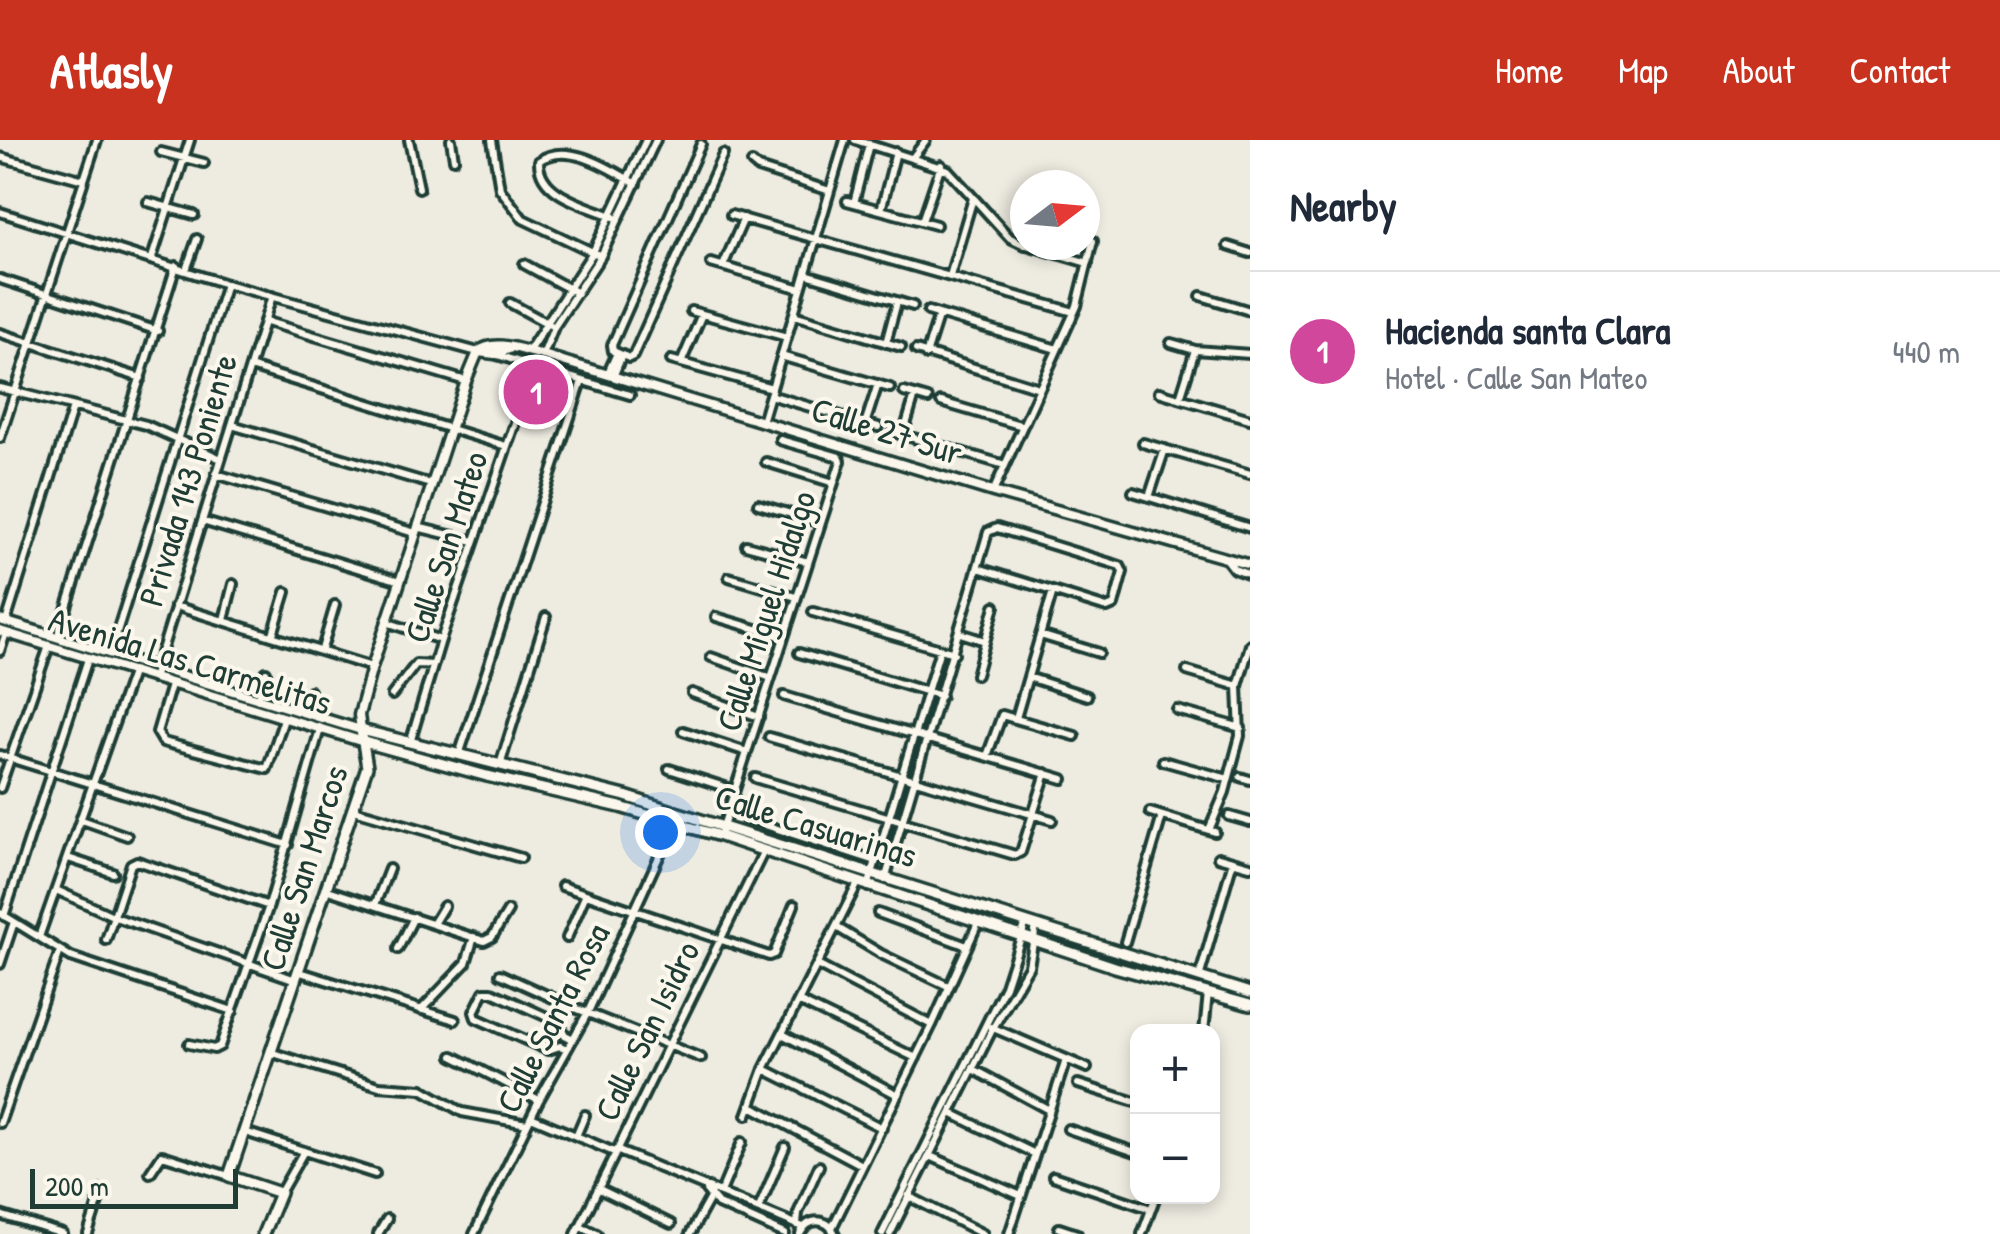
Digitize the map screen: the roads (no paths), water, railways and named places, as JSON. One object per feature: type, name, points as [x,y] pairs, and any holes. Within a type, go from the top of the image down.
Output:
[{"type":"main road","name":"Calle Casuarinas","points":[[361,730],[625,796],[764,851],[978,924],[1250,1005]]},
{"type":"main road","name":"Calle San Marcos","points":[[229,1176],[367,768],[361,730]]},
{"type":"main road","name":"Calle Casuarinas","points":[[364,742],[674,824],[875,866],[886,876],[1250,992]]},
{"type":"main road","points":[[229,1176],[280,1193],[263,1234]]},
{"type":"street","points":[[0,438],[97,140]]},
{"type":"street","points":[[152,258],[190,140]]},
{"type":"street","points":[[409,140],[418,188]]},
{"type":"street","points":[[451,140],[454,158]]},
{"type":"street","points":[[492,140],[500,189],[523,219],[601,256]]},
{"type":"street","points":[[528,352],[592,252],[646,140]]},
{"type":"street","points":[[543,355],[554,327],[601,256],[656,140]]},
{"type":"street","points":[[762,422],[846,140]]},
{"type":"street","points":[[856,140],[940,165],[1010,238]]},
{"type":"street","points":[[913,157],[926,140]]},
{"type":"street","points":[[702,144],[612,345],[620,354],[633,356],[723,154]]},
{"type":"street","points":[[869,144],[850,202],[936,225]]},
{"type":"street","points":[[620,219],[554,191],[542,177],[540,161],[547,154],[574,151],[636,184]]},
{"type":"street","points":[[161,152],[204,163]]},
{"type":"street","points":[[881,210],[896,152]]},
{"type":"street","points":[[0,156],[84,180]]},
{"type":"street","points":[[752,163],[830,191]]},
{"type":"street","points":[[922,222],[940,165]]},
{"type":"street","points":[[950,276],[973,198]]},
{"type":"street","points":[[148,202],[194,215]]},
{"type":"street","name":"Calle 27 Sur","points":[[0,212],[226,284],[478,352],[495,354],[508,349]]},
{"type":"street","points":[[731,215],[1074,312]]},
{"type":"street","points":[[723,266],[744,218]]},
{"type":"street","points":[[186,270],[196,239]]},
{"type":"street","points":[[1241,250],[1250,242]]},
{"type":"street","points":[[1228,246],[1250,253]]},
{"type":"street","points":[[1078,260],[1088,263]]},
{"type":"street","points":[[992,492],[1074,312],[1089,260]]},
{"type":"street","points":[[711,262],[801,289]]},
{"type":"street","points":[[524,264],[577,293]]},
{"type":"street","points":[[57,638],[176,266]]},
{"type":"street","points":[[806,274],[913,306]]},
{"type":"street","points":[[0,280],[158,331]]},
{"type":"street","points":[[110,655],[226,284]]},
{"type":"street","name":"Privada 143 Poniente","points":[[154,674],[272,296]]},
{"type":"street","points":[[1201,296],[1250,312]]},
{"type":"street","points":[[886,343],[897,302]]},
{"type":"street","points":[[510,303],[554,327]]},
{"type":"street","points":[[928,310],[1057,349]]},
{"type":"street","points":[[692,311],[787,338]]},
{"type":"street","points":[[681,363],[702,314]]},
{"type":"street","points":[[926,354],[939,314]]},
{"type":"street","points":[[794,315],[901,347]]},
{"type":"street","points":[[264,321],[466,381]]},
{"type":"street","points":[[0,333],[141,378]]},
{"type":"street","points":[[1171,343],[1195,350],[1250,354]]},
{"type":"street","name":"Calle 27 Sur","points":[[478,352],[492,344],[543,355],[992,492],[1250,565]]},
{"type":"street","points":[[916,350],[1040,388]]},
{"type":"street","points":[[1180,398],[1195,350]]},
{"type":"street","name":"Calle San Marcos","points":[[361,730],[359,715],[372,667],[478,352]]},
{"type":"street","points":[[495,354],[630,395]]},
{"type":"street","points":[[610,376],[620,354]]},
{"type":"street","points":[[782,356],[890,388]]},
{"type":"street","points":[[671,360],[878,427]]},
{"type":"street","points":[[250,367],[506,446]]},
{"type":"street","name":"Calle San Mateo","points":[[410,743],[534,368]]},
{"type":"street","points":[[458,756],[582,381]]},
{"type":"street","points":[[864,424],[878,384]]},
{"type":"street","points":[[0,388],[159,430],[221,459]]},
{"type":"street","points":[[904,392],[928,399]]},
{"type":"street","points":[[1159,392],[1250,419]]},
{"type":"street","points":[[904,435],[915,395]]},
{"type":"street","points":[[941,402],[1022,426]]},
{"type":"street","points":[[3,621],[73,407]]},
{"type":"street","points":[[232,424],[431,484]]},
{"type":"street","points":[[893,432],[1005,466]]},
{"type":"street","name":"Calle Miguel Hidalgo","points":[[721,831],[841,459],[780,440]]},
{"type":"street","points":[[1143,443],[1250,474]]},
{"type":"street","points":[[1150,497],[1166,449]]},
{"type":"street","points":[[766,462],[834,483]]},
{"type":"street","points":[[216,474],[416,530],[474,541]]},
{"type":"street","points":[[1133,492],[1250,528]]},
{"type":"street","points":[[758,504],[821,523]]},
{"type":"street","points":[[202,521],[400,582]]},
{"type":"street","points":[[881,891],[978,568],[992,529],[1120,566],[1123,572],[1111,608],[978,568]]},
{"type":"street","points":[[746,545],[808,562]]},
{"type":"street","points":[[1226,558],[1234,569],[1250,575]]},
{"type":"street","points":[[729,578],[796,597]]},
{"type":"street","points":[[224,620],[233,584]]},
{"type":"street","points":[[1016,718],[1053,591]]},
{"type":"street","points":[[273,634],[286,592]]},
{"type":"street","points":[[322,649],[336,604]]},
{"type":"street","points":[[175,606],[372,667]]},
{"type":"street","points":[[976,675],[995,606]]},
{"type":"street","points":[[813,612],[954,653]]},
{"type":"street","points":[[500,765],[546,617]]},
{"type":"street","points":[[716,617],[783,637]]},
{"type":"street","name":"Avenida Las Carmelitas","points":[[3,621],[110,655],[134,668]]},
{"type":"street","points":[[386,622],[441,640]]},
{"type":"street","points":[[0,651],[3,632]]},
{"type":"street","name":"Avenida Las Carmelitas","points":[[3,632],[88,659],[258,700],[361,730]]},
{"type":"street","points":[[960,634],[985,640]]},
{"type":"street","points":[[1040,635],[1099,653]]},
{"type":"street","points":[[1150,812],[1212,831],[1241,728],[1238,686],[1250,645]]},
{"type":"street","points":[[0,788],[49,646]]},
{"type":"street","points":[[747,1115],[764,1070],[832,932],[875,866],[940,649]]},
{"type":"street","points":[[798,653],[941,696]]},
{"type":"street","points":[[711,657],[772,678]]},
{"type":"street","points":[[88,659],[2,914],[60,951],[233,1011]]},
{"type":"street","points":[[392,695],[416,664],[434,665]]},
{"type":"street","points":[[40,937],[134,668]]},
{"type":"street","points":[[1187,671],[1238,686]]},
{"type":"street","points":[[258,700],[266,672]]},
{"type":"street","name":"Avenida Las Carmelitas","points":[[154,674],[171,685],[364,742]]},
{"type":"street","points":[[1028,677],[1086,696]]},
{"type":"street","points":[[171,685],[157,732],[162,742],[267,769],[284,719]]},
{"type":"street","points":[[305,714],[310,692]]},
{"type":"street","points":[[692,693],[759,717]]},
{"type":"street","points":[[784,696],[1063,778]]},
{"type":"street","points":[[1177,710],[1241,728]]},
{"type":"street","points":[[986,756],[999,718],[1005,715],[1075,736]]},
{"type":"street","points":[[189,1044],[218,1048],[269,906],[320,729]]},
{"type":"street","points":[[683,732],[747,752]]},
{"type":"street","points":[[770,737],[1052,820]]},
{"type":"street","points":[[0,754],[288,845]]},
{"type":"street","points":[[1163,761],[1228,780]]},
{"type":"street","points":[[669,769],[734,790]]},
{"type":"street","points":[[755,778],[1018,854],[1046,774]]},
{"type":"street","points":[[1240,777],[1250,780]]},
{"type":"street","points":[[354,810],[521,858]]},
{"type":"street","points":[[1125,942],[1162,816]]},
{"type":"street","points":[[1229,816],[1250,822]]},
{"type":"street","points":[[744,818],[875,866]]},
{"type":"street","points":[[82,820],[127,836]]},
{"type":"street","name":"Calle Santa Rosa","points":[[474,1234],[539,1100],[588,1012],[674,824]]},
{"type":"street","name":"Calle San Isidro","points":[[578,1230],[764,851]]},
{"type":"street","points":[[1218,857],[1250,866]]},
{"type":"street","points":[[68,858],[113,872]]},
{"type":"street","points":[[1200,978],[1233,861]]},
{"type":"street","points":[[106,940],[134,862],[269,906]]},
{"type":"street","points":[[375,904],[388,869]]},
{"type":"street","points":[[562,886],[772,956],[794,905]]},
{"type":"street","points":[[56,890],[115,916],[250,964],[455,1020]]},
{"type":"street","points":[[328,890],[489,940],[508,911]]},
{"type":"street","points":[[567,938],[586,894]]},
{"type":"street","points":[[432,924],[444,906]]},
{"type":"street","points":[[878,913],[967,946]]},
{"type":"street","points":[[398,949],[414,917]]},
{"type":"street","points":[[0,964],[14,922]]},
{"type":"street","points":[[273,1053],[378,1086],[422,1089],[462,1112],[529,1121],[615,1151],[800,1228],[818,1220],[834,1231],[978,924]]},
{"type":"street","points":[[890,1234],[905,1194],[930,1156],[948,1111],[973,1069],[1021,937],[1031,924]]},
{"type":"street","points":[[882,1234],[990,1026],[1025,972],[1033,941],[1031,924]]},
{"type":"street","points":[[838,928],[948,986]]},
{"type":"street","points":[[421,1010],[466,962],[474,938]]},
{"type":"street","points":[[1015,953],[1022,950],[1031,956]]},
{"type":"street","points":[[0,1123],[60,951]]},
{"type":"street","points":[[1011,963],[1017,972],[1025,972]]},
{"type":"street","points":[[817,965],[932,1026]]},
{"type":"street","points":[[500,974],[701,1058]]},
{"type":"street","points":[[567,1050],[560,1046],[548,1050],[476,1018],[474,1012],[484,992],[492,992],[558,1022],[573,1039]]},
{"type":"street","points":[[1205,1024],[1208,993]]},
{"type":"street","points":[[800,1002],[916,1058]]},
{"type":"street","points":[[990,1026],[1087,1068]]},
{"type":"street","points":[[783,1035],[898,1095]]},
{"type":"street","points":[[452,1056],[539,1100]]},
{"type":"street","points":[[1009,1234],[1066,1060]]},
{"type":"street","points":[[973,1069],[1049,1110]]},
{"type":"street","points":[[764,1070],[882,1128]]},
{"type":"street","points":[[1078,1084],[1130,1100]]},
{"type":"street","points":[[751,1106],[862,1165]]},
{"type":"street","points":[[948,1111],[1035,1154]]},
{"type":"street","points":[[576,1136],[585,1114]]},
{"type":"street","points":[[1068,1130],[1130,1149]]},
{"type":"street","points":[[244,1132],[375,1174]]},
{"type":"street","points":[[690,1234],[742,1142]]},
{"type":"street","points":[[759,1208],[785,1146]]},
{"type":"street","points":[[280,1193],[304,1151]]},
{"type":"street","points":[[150,1173],[162,1155],[229,1176]]},
{"type":"street","points":[[930,1156],[1021,1196]]},
{"type":"street","points":[[800,1228],[798,1214],[819,1166]]},
{"type":"street","points":[[1053,1176],[1151,1209]]},
{"type":"street","points":[[599,1189],[671,1224]]},
{"type":"street","points":[[88,1234],[102,1190]]},
{"type":"street","points":[[713,1192],[718,1204],[785,1234]]},
{"type":"street","points":[[905,1194],[983,1234]]},
{"type":"street","points":[[1142,1234],[1153,1204]]},
{"type":"street","points":[[0,1214],[35,1230],[64,1234]]},
{"type":"street","points":[[378,1234],[388,1219]]},
{"type":"street","points":[[1059,1228],[1076,1234]]},
{"type":"street","points":[[578,1230],[597,1234]]},
{"type":"place","name":"Hacienda santa Clara","points":[[536,392]]}]
